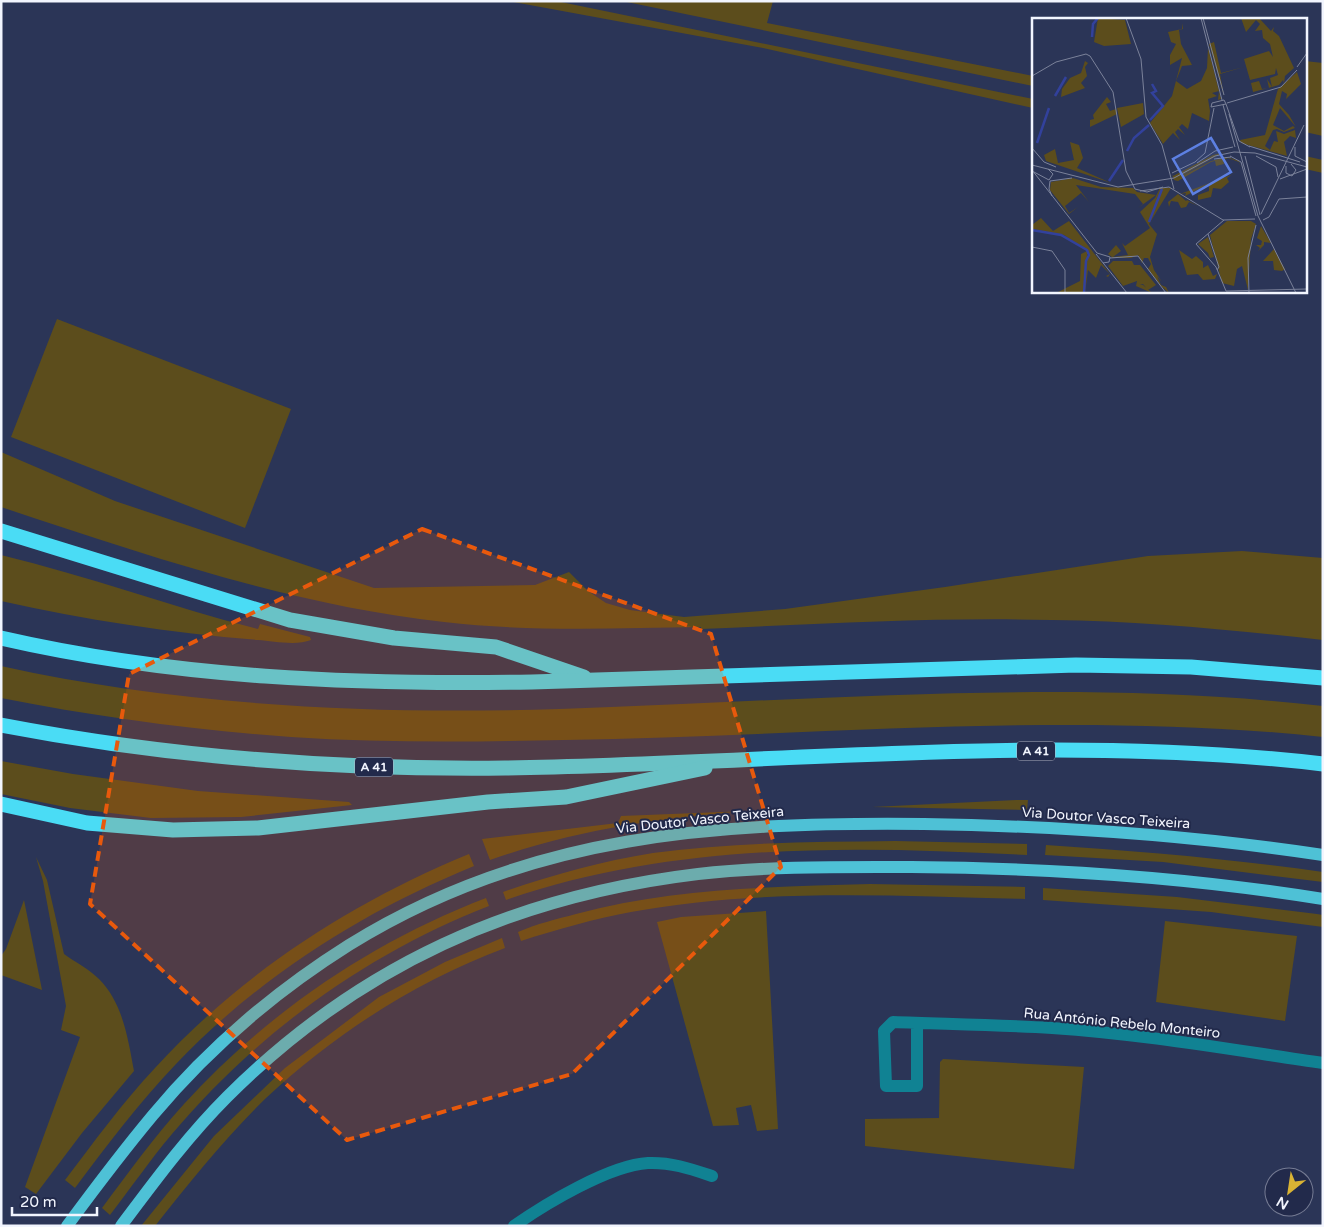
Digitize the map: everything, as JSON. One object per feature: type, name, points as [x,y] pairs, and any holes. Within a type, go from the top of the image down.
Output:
[{"type":"highway","points":[[1,531],[290,620],[394,638],[496,647],[595,680]]},
{"type":"highway","points":[[1,638],[174,668],[278,677],[466,683],[1076,664],[1191,667],[1323,678]]},
{"type":"highway","name":"A 41","points":[[1,725],[134,748],[318,765],[504,768],[1055,751],[1159,752],[1323,764]]},
{"type":"highway","points":[[1,804],[87,823],[173,830],[258,828],[488,802],[566,797],[749,760]]},
{"type":"main road","name":"Via Doutor Vasco Teixeira","points":[[67,1226],[154,1114],[180,1084],[219,1046],[277,995],[342,950],[385,925],[451,893],[528,865],[600,846],[642,838],[730,829],[878,824],[1037,827],[1112,832],[1230,842],[1323,855]]},
{"type":"main road","points":[[121,1226],[167,1165],[226,1098],[325,1013],[365,986],[428,951],[486,925],[556,901],[602,889],[702,874],[868,867],[1007,870],[1123,876],[1260,890],[1323,899]]},
{"type":"street","name":"Rua António Rebelo Monteiro","points":[[917,1022],[917,1086],[886,1086],[884,1031],[893,1022],[917,1022],[1095,1032],[1323,1063]]},
{"type":"street","points":[[514,1226],[551,1200],[619,1170],[638,1165],[647,1163],[682,1166],[712,1176]]},
{"type":"highlighted area","points":[[422,529],[711,634],[781,867],[572,1074],[347,1140],[90,904],[129,674]]},
{"type":"shaded area","points":[[508,1],[556,1],[1032,99],[1032,108],[763,48]]},
{"type":"shaded area","points":[[622,1],[773,1],[767,23],[1032,76],[1032,86]]},
{"type":"shaded area","points":[[1306,61],[1323,63],[1323,136],[1306,132]]},
{"type":"shaded area","points":[[1306,156],[1323,160],[1323,173],[1306,169]]},
{"type":"shaded area","points":[[57,319],[291,409],[245,528],[11,437]]},
{"type":"shaded area","points":[[1,452],[115,501],[374,588],[535,585],[569,572],[588,591],[606,603],[630,610],[684,617],[785,609],[1148,556],[1242,551],[1323,558],[1323,640],[1188,627],[1086,621],[964,619],[701,629],[701,627],[572,629],[476,625],[387,614],[331,604],[220,576],[110,543],[1,507]]},
{"type":"shaded area","points":[[1,555],[66,572],[258,629],[260,624],[310,637],[311,640],[298,643],[284,643],[161,630],[97,620],[1,601]]},
{"type":"shaded area","points":[[1,666],[76,681],[228,701],[381,710],[535,710],[967,693],[1056,692],[1234,698],[1323,706],[1323,737],[1228,729],[1038,725],[530,741],[428,742],[325,739],[182,727],[109,717],[1,698]]},
{"type":"shaded area","points":[[1,761],[73,774],[198,791],[349,802],[352,805],[241,817],[151,818],[70,808],[1,794]]},
{"type":"shaded area","points":[[1016,800],[1028,800],[1027,810],[872,807]]},
{"type":"shaded area","points":[[748,811],[681,817],[585,833],[490,860],[482,839],[618,823],[621,816]]},
{"type":"shaded area","points":[[895,841],[1027,844],[1027,855],[895,850],[764,852],[698,858],[633,867],[569,881],[506,900],[503,892],[577,869],[615,860],[683,849],[804,842]]},
{"type":"shaded area","points":[[1046,845],[1185,856],[1288,867],[1323,872],[1323,882],[1163,862],[1045,855]]},
{"type":"shaded area","points":[[469,854],[474,866],[432,884],[353,926],[314,949],[242,1002],[208,1032],[162,1079],[124,1124],[75,1188],[65,1180],[108,1123],[155,1068],[224,1001],[261,971],[340,918],[425,873]]},
{"type":"shaded area","points":[[36,857],[47,880],[64,954],[95,975],[114,999],[123,1022],[134,1071],[82,1133],[36,1194],[25,1187],[80,1037],[61,1030],[66,1006],[43,881]]},
{"type":"shaded area","points":[[870,884],[1025,887],[1025,899],[827,895],[729,899],[631,912],[549,932],[521,941],[518,932],[539,924],[612,905],[685,894],[796,886]]},
{"type":"shaded area","points":[[1043,888],[1177,897],[1317,914],[1323,915],[1323,927],[1211,912],[1043,900]]},
{"type":"shaded area","points":[[486,898],[489,906],[444,925],[357,973],[316,1000],[277,1030],[205,1097],[172,1134],[110,1215],[102,1208],[152,1142],[184,1104],[216,1071],[286,1010],[323,983],[402,936]]},
{"type":"shaded area","points":[[24,900],[42,990],[1,975],[1,956],[6,949]]},
{"type":"shaded area","points":[[766,911],[778,1129],[757,1131],[751,1105],[736,1108],[739,1125],[713,1126],[657,922],[681,917]]},
{"type":"shaded area","points":[[1165,921],[1297,936],[1285,1021],[1156,1002]]},
{"type":"shaded area","points":[[502,938],[505,948],[440,976],[409,993],[348,1031],[319,1053],[250,1114],[208,1161],[155,1226],[141,1226],[214,1136],[285,1068],[379,997],[445,962]]},
{"type":"shaded area","points":[[943,1059],[1084,1067],[1074,1169],[865,1146],[865,1119],[939,1118],[940,1062]]}]
